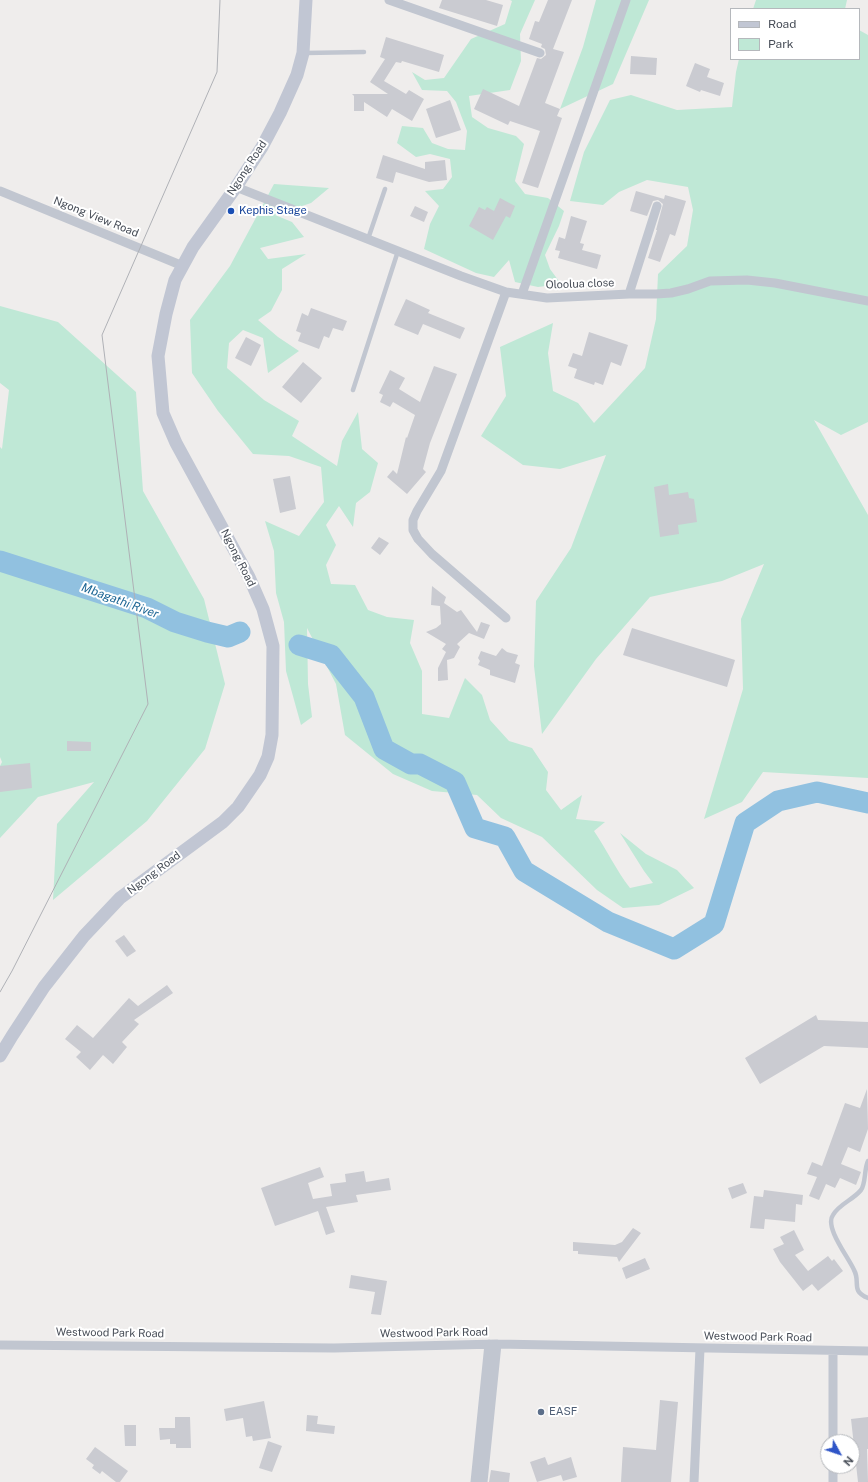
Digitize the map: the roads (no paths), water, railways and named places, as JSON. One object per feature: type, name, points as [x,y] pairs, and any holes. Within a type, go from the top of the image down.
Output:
[{"type":"main road","name":"Ngong Road","points":[[0,1056],[44,987],[84,936],[120,898],[223,822],[238,807],[260,775],[268,757],[272,735],[273,646],[263,609],[250,577],[176,443],[164,412],[158,356],[166,314],[175,280],[197,241],[236,187],[262,147],[280,113],[297,75],[303,53],[306,0]]},
{"type":"street","points":[[389,0],[540,53]]},
{"type":"street","points":[[522,294],[626,0]]},
{"type":"street","name":"Oloolua close","points":[[236,187],[398,252],[506,292],[547,298],[671,293],[710,281],[747,280],[775,283],[868,301]]},
{"type":"street","name":"Ngong View Road","points":[[0,191],[183,266]]},
{"type":"street","points":[[629,294],[657,206]]},
{"type":"street","points":[[506,292],[441,471],[435,484],[417,511],[413,520],[413,530],[418,539],[432,554],[506,618]]},
{"type":"street","points":[[475,1482],[493,1344]]},
{"type":"street","points":[[483,1482],[493,1344]]},
{"type":"street","name":"Westwood Park Road","points":[[0,1345],[334,1348],[493,1344],[868,1351]]},
{"type":"street","points":[[694,1482],[700,1349]]},
{"type":"street","points":[[833,1350],[833,1434]]},
{"type":"lane","points":[[303,53],[364,52]]},
{"type":"lane","points":[[368,239],[385,189]]},
{"type":"lane","points":[[354,390],[398,252]]},
{"type":"lane","points":[[868,1160],[862,1189],[833,1215],[831,1220],[836,1239],[856,1272],[857,1290],[868,1298]]},
{"type":"waterway","name":"Mbagathi River","points":[[0,561],[147,608],[175,622],[207,632],[228,637],[240,632]]},
{"type":"waterway","points":[[299,645],[331,655],[364,697],[384,749],[411,764],[420,764],[455,782],[475,828],[505,837],[524,871],[608,922],[674,949],[714,924],[745,823],[778,801],[817,792],[868,803]]},
{"type":"tram line","points":[[0,992],[148,704],[102,335],[217,72],[220,0]]},
{"type":"place","name":"Kephis Stage","points":[[231,211]]},
{"type":"place","name":"EASF","points":[[541,1412]]}]
